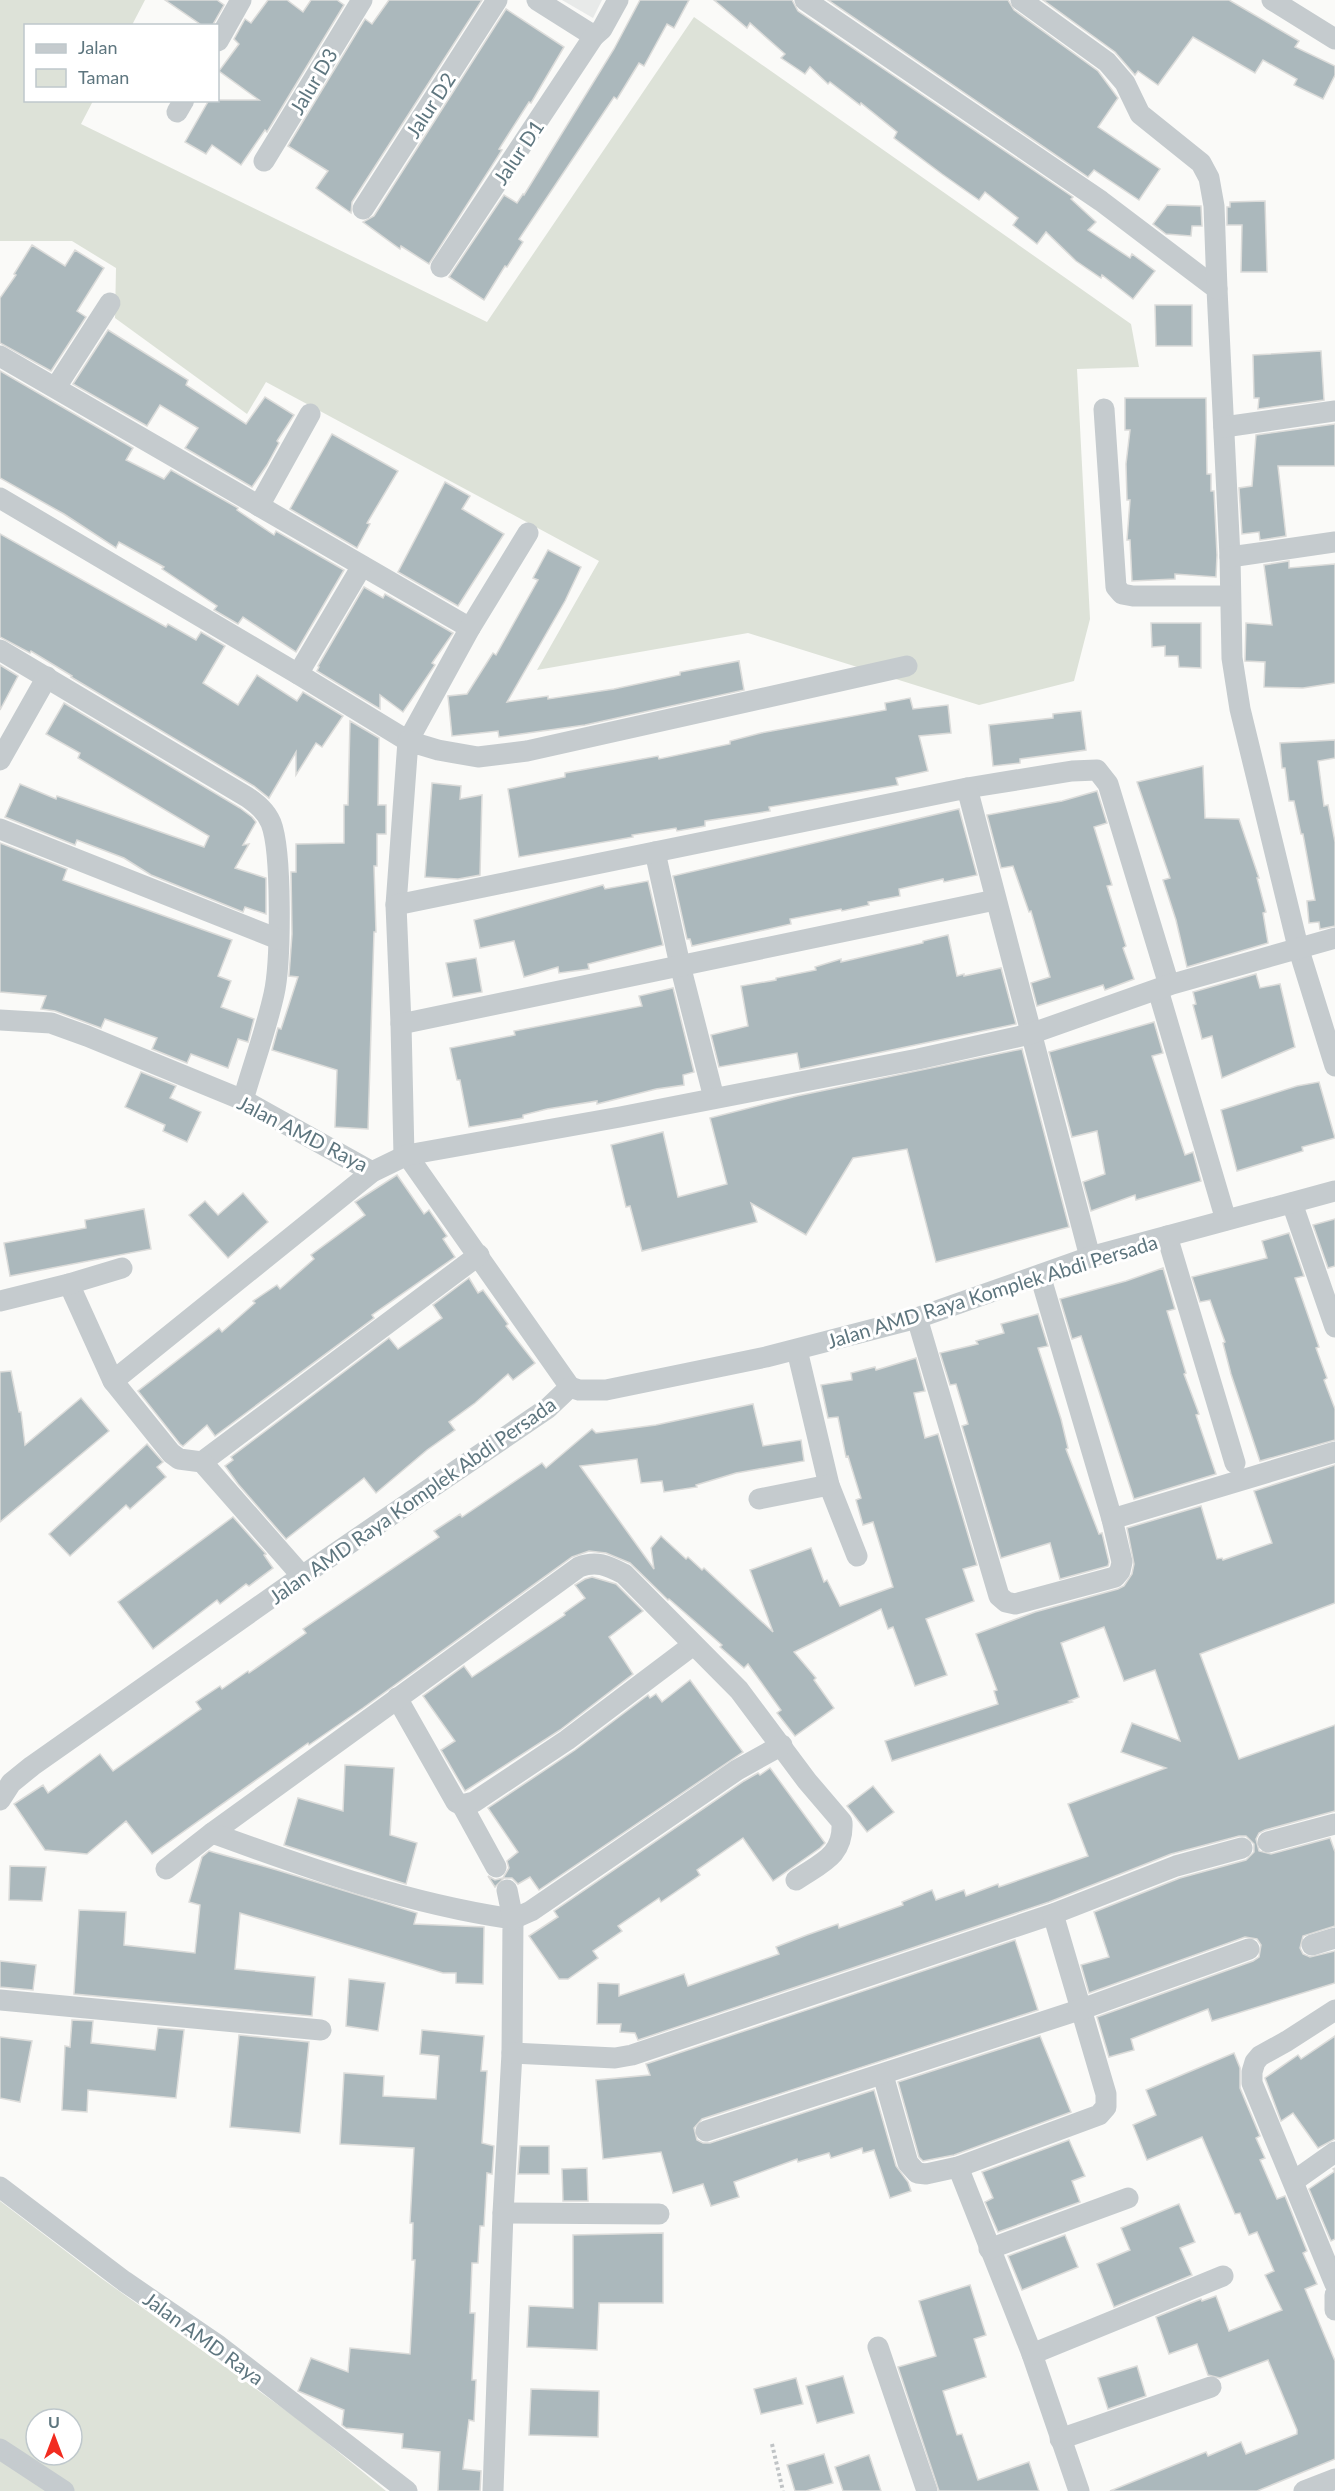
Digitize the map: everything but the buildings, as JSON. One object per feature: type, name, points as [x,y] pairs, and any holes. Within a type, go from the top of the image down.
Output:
[{"type":"street","points":[[219,39],[241,0]]},
{"type":"street","name":"Jalur D3","points":[[264,161],[362,0]]},
{"type":"street","name":"Jalur D2","points":[[363,209],[497,0]]},
{"type":"street","points":[[537,0],[594,36]]},
{"type":"street","name":"Jalur D1","points":[[441,267],[594,36],[602,29],[618,0]]},
{"type":"street","points":[[805,0],[1101,201],[1217,289]]},
{"type":"street","points":[[1021,0],[1107,62],[1125,82],[1140,114],[1201,163],[1209,178],[1214,206],[1230,557],[1232,658],[1240,709],[1298,947],[1335,1066]]},
{"type":"street","points":[[1272,0],[1335,39]]},
{"type":"street","points":[[56,387],[110,303]]},
{"type":"street","points":[[0,356],[470,628]]},
{"type":"street","points":[[1104,409],[1116,587],[1122,594],[1133,596],[1229,596]]},
{"type":"street","points":[[1224,427],[1335,411]]},
{"type":"street","points":[[259,506],[310,414]]},
{"type":"street","points":[[0,498],[408,741],[438,750],[478,757],[527,751],[907,666]]},
{"type":"street","points":[[528,533],[470,628],[408,741],[396,905],[405,1156],[478,1255],[570,1387]]},
{"type":"street","points":[[1230,557],[1335,542]]},
{"type":"street","points":[[298,674],[362,566]]},
{"type":"street","points":[[0,650],[262,807],[271,822],[275,837],[278,939],[274,992],[243,1100]]},
{"type":"street","points":[[0,760],[47,677]]},
{"type":"street","points":[[396,905],[968,788],[1072,771],[1097,770],[1108,784],[1226,1220]]},
{"type":"street","points":[[968,788],[1030,1034],[1090,1257]]},
{"type":"street","points":[[0,829],[278,939]]},
{"type":"street","points":[[655,852],[680,965],[714,1098]]},
{"type":"street","points":[[401,1024],[996,900]]},
{"type":"street","name":"Jalan AMD Raya","points":[[0,1020],[51,1023],[243,1100],[372,1172],[405,1156],[918,1059],[1030,1034],[1164,988],[1335,938]]},
{"type":"street","points":[[113,1381],[372,1172]]},
{"type":"street","name":"Jalan AMD Raya Komplek Abdi Persada","points":[[0,1800],[11,1783],[302,1576],[548,1408],[570,1387],[579,1390],[606,1390],[797,1350],[917,1318],[1090,1257],[1335,1191]]},
{"type":"street","points":[[1292,1203],[1335,1326]]},
{"type":"street","points":[[1167,1236],[1235,1463]]},
{"type":"street","points":[[202,1462],[478,1255]]},
{"type":"street","points":[[0,1301],[122,1268]]},
{"type":"street","points":[[917,1318],[999,1596],[1006,1602],[1014,1604],[1114,1576],[1120,1571],[1122,1562],[1112,1519],[1040,1275]]},
{"type":"street","points":[[69,1284],[113,1381],[171,1453],[179,1459],[202,1462],[302,1576]]},
{"type":"street","points":[[797,1350],[829,1485],[857,1556]]},
{"type":"street","points":[[1112,1519],[1335,1452]]},
{"type":"street","points":[[759,1499],[829,1485]]},
{"type":"street","points":[[166,1869],[397,1698],[579,1567],[590,1563],[604,1564],[624,1574],[739,1690],[807,1781],[843,1822],[842,1839],[837,1851],[796,1880]]},
{"type":"street","points":[[462,1805],[474,1802],[567,1740],[693,1645]]},
{"type":"street","points":[[397,1698],[456,1802],[462,1805],[496,1867]]},
{"type":"street","points":[[212,1833],[335,1877],[410,1899],[513,1919],[531,1911],[737,1770],[782,1745]]},
{"type":"street","points":[[1268,1842],[1335,1824]]},
{"type":"street","points":[[512,2053],[615,2058],[632,2055],[1053,1914],[1176,1866],[1242,1848]]},
{"type":"street","points":[[494,2491],[503,2213],[512,2053],[513,1919],[507,1890]]},
{"type":"street","points":[[883,2075],[911,2168],[917,2173],[926,2174],[958,2167],[1099,2115],[1106,2107],[1106,2094],[1053,1914]]},
{"type":"street","points":[[1312,1945],[1335,1938]]},
{"type":"street","points":[[706,2132],[1082,2009],[1250,1949]]},
{"type":"street","points":[[0,2000],[321,2030]]},
{"type":"street","points":[[1335,2010],[1260,2056],[1252,2072],[1252,2083],[1335,2284]]},
{"type":"street","points":[[1294,2181],[1335,2152]]},
{"type":"street","points":[[958,2167],[1032,2354],[1080,2491]]},
{"type":"street","name":"Jalan AMD Raya","points":[[0,2187],[124,2281],[219,2346],[407,2491]]},
{"type":"street","points":[[989,2249],[1128,2198]]},
{"type":"street","points":[[503,2213],[659,2214]]},
{"type":"street","points":[[1032,2354],[1223,2276]]},
{"type":"street","points":[[1335,2295],[1335,2310]]},
{"type":"street","points":[[878,2347],[927,2491]]},
{"type":"street","points":[[1060,2439],[1211,2387]]},
{"type":"street","points":[[0,2449],[64,2491]]},
{"type":"street","points":[[1304,2491],[1335,2479]]},
{"type":"path","points":[[772,2444],[783,2491]]},
{"type":"shaded area","points":[[562,0],[602,0],[593,18]]},
{"type":"green space","points":[[0,0],[145,0],[133,24],[24,24],[24,102],[92,102],[81,124],[487,322],[694,17],[1131,324],[1139,367],[1077,369],[1090,619],[1074,681],[979,705],[748,633],[537,670],[599,561],[266,382],[247,414],[115,318],[116,268],[72,241],[0,241]]},
{"type":"green space","points":[[0,2201],[101,2278],[302,2422],[386,2491],[0,2491]]}]
